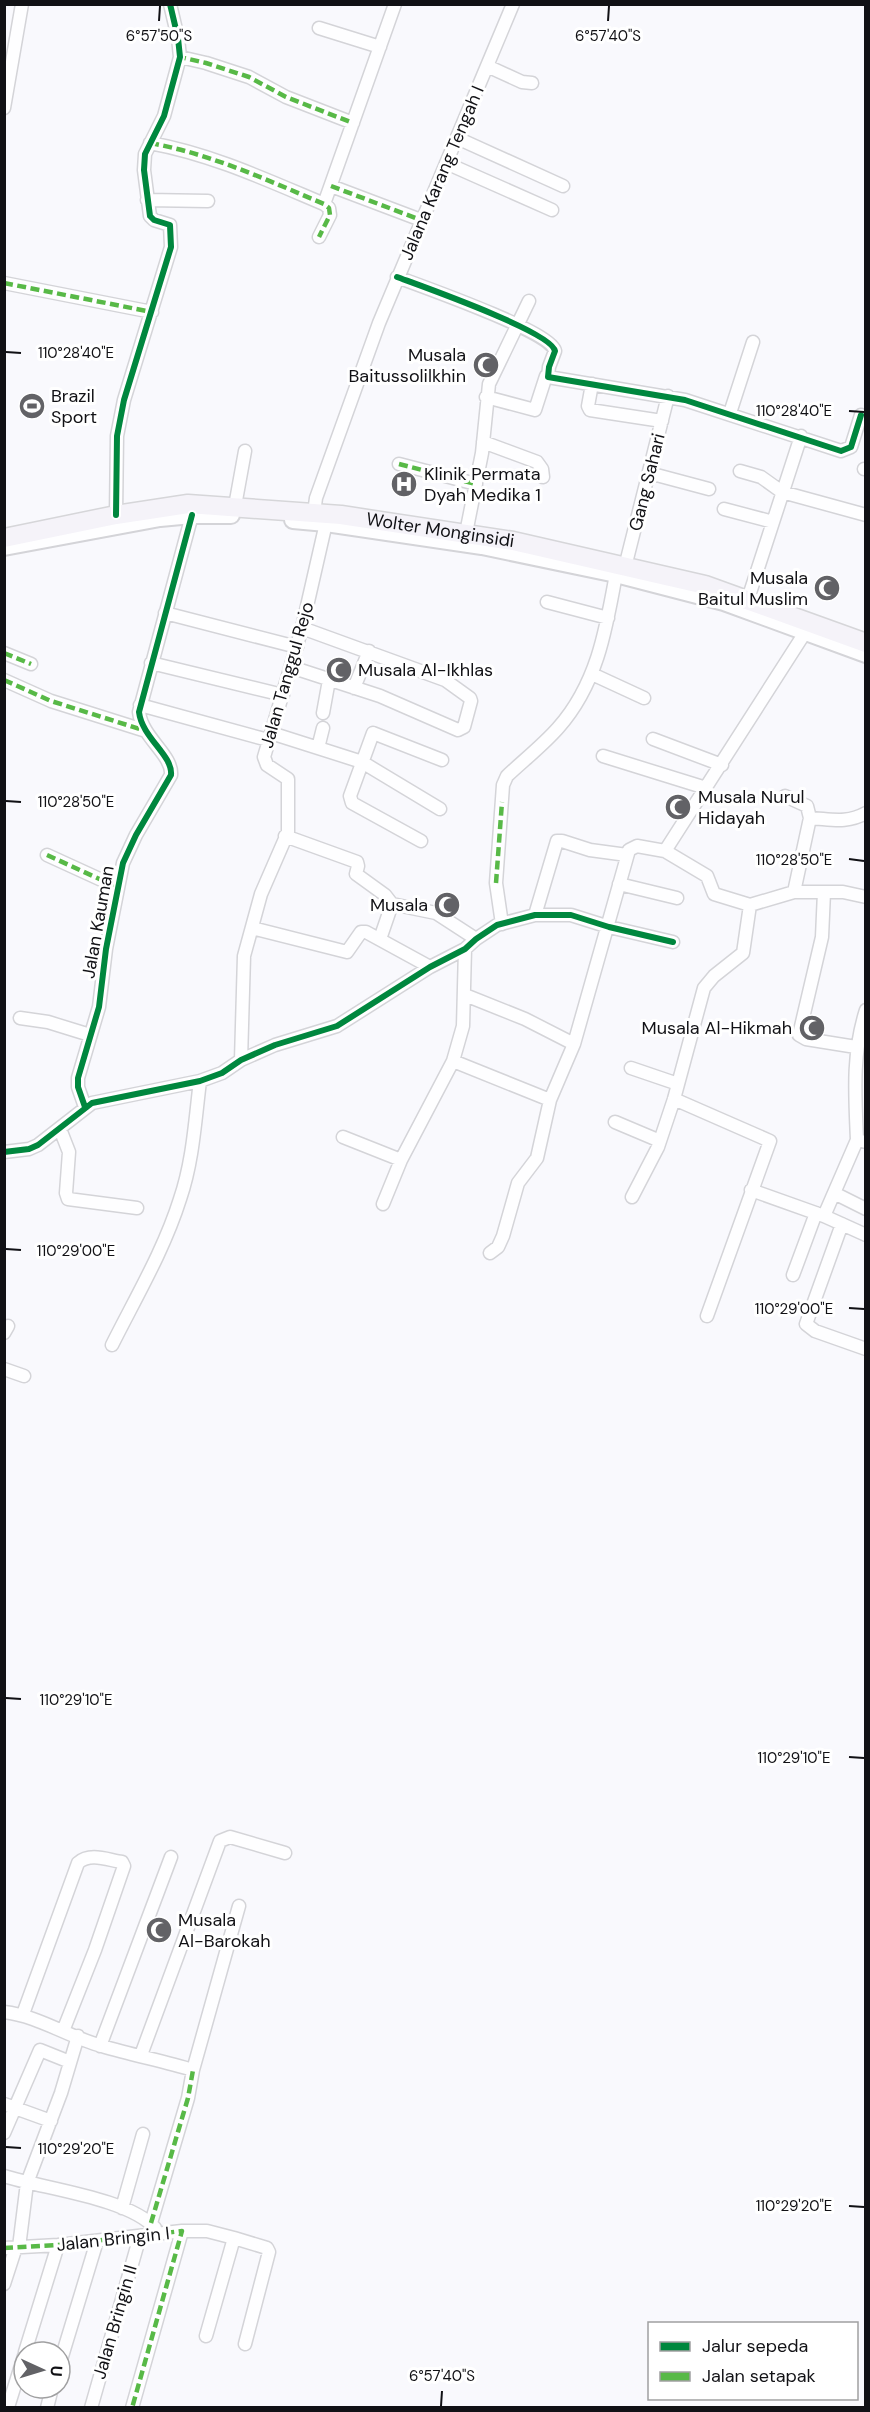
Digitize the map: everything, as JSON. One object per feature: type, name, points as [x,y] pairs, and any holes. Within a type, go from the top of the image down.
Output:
[{"type":"main road","name":"Wolter Monginsidi","points":[[4,538],[116,515],[188,504],[466,532],[621,570],[724,602],[866,654]]},
{"type":"main road","name":"Wolter Monginsidi","points":[[4,547],[160,518],[192,515],[320,518],[705,585],[866,643]]},
{"type":"street","points":[[4,108],[22,4]]},
{"type":"street","points":[[116,515],[117,436],[124,399],[169,257],[172,233],[170,225],[152,218],[147,200],[144,170],[145,154],[164,116],[180,57],[170,4]]},
{"type":"street","points":[[324,204],[395,4]]},
{"type":"street","name":"Jalana Karang Tengah I","points":[[320,518],[315,498],[379,323],[513,4]]},
{"type":"street","points":[[319,28],[380,47]]},
{"type":"street","points":[[180,57],[249,77],[286,97],[353,123]]},
{"type":"street","points":[[488,66],[522,82],[532,82]]},
{"type":"street","points":[[457,138],[563,186]]},
{"type":"street","points":[[150,143],[176,147],[237,168],[324,204],[329,208],[330,215],[319,237]]},
{"type":"street","points":[[446,163],[552,210]]},
{"type":"street","points":[[331,186],[421,220]]},
{"type":"street","points":[[147,200],[208,201]]},
{"type":"street","points":[[397,277],[518,324],[554,345],[555,351],[535,410],[486,397]]},
{"type":"street","points":[[4,283],[152,312]]},
{"type":"street","points":[[466,532],[483,442],[486,397],[492,376],[529,300]]},
{"type":"street","points":[[730,413],[753,342]]},
{"type":"street","points":[[546,376],[668,396],[730,413],[841,451],[847,451],[851,447],[861,415]]},
{"type":"street","points":[[592,384],[588,406],[590,410],[662,421]]},
{"type":"street","name":"Gang Sahari","points":[[502,924],[496,883],[496,856],[503,785],[507,776],[558,728],[576,704],[592,674],[602,648],[668,396]]},
{"type":"street","points":[[748,599],[801,436]]},
{"type":"street","points":[[483,442],[537,462],[542,469],[543,477]]},
{"type":"street","points":[[235,507],[245,452]]},
{"type":"street","points":[[399,464],[476,484]]},
{"type":"street","points":[[740,471],[761,477],[782,492],[866,515]]},
{"type":"street","points":[[649,473],[709,489]]},
{"type":"street","points":[[724,508],[773,522]]},
{"type":"street","points":[[143,730],[140,705],[192,515]]},
{"type":"street","name":"Jalan Tanggul Rejo","points":[[241,1060],[244,956],[261,894],[288,828],[288,779],[265,763],[270,736],[302,628],[320,518]]},
{"type":"street","points":[[547,602],[609,618]]},
{"type":"street","points":[[165,613],[297,647]]},
{"type":"street","points":[[291,667],[380,696],[458,730],[464,727],[471,701],[469,696],[446,680],[302,628]]},
{"type":"street","points":[[665,851],[806,631]]},
{"type":"street","points":[[354,688],[369,651]]},
{"type":"street","points":[[4,653],[31,664]]},
{"type":"street","points":[[151,663],[282,695]]},
{"type":"street","points":[[592,674],[644,698]]},
{"type":"street","points":[[4,680],[51,701],[143,730]]},
{"type":"street","points":[[323,713],[329,680]]},
{"type":"street","points":[[140,705],[318,748],[362,762],[440,810]]},
{"type":"street","points":[[318,748],[323,728]]},
{"type":"street","name":"Jalan Kauman","points":[[84,1107],[78,1087],[78,1078],[99,1008],[106,948],[117,887],[130,846],[171,775],[169,763],[143,730]]},
{"type":"street","points":[[421,841],[352,803],[350,796],[373,733],[442,759]]},
{"type":"street","points":[[653,739],[722,765]]},
{"type":"street","points":[[603,756],[706,789]]},
{"type":"street","points":[[785,796],[807,806],[810,818],[794,892]]},
{"type":"street","points":[[810,818],[854,820],[866,813]]},
{"type":"street","points":[[285,836],[357,862],[356,874],[392,904],[432,911],[476,939]]},
{"type":"street","points":[[535,915],[557,841],[590,850],[627,855]]},
{"type":"street","points":[[490,1253],[498,1247],[504,1236],[518,1183],[537,1158],[550,1100],[574,1044],[609,927],[627,855],[632,847],[665,851],[707,876],[714,894],[750,905],[794,892],[843,892],[866,897]]},
{"type":"street","points":[[47,855],[117,887]]},
{"type":"street","points":[[619,884],[677,898]]},
{"type":"street","points":[[824,892],[822,937],[799,1035],[806,1039],[856,1047]]},
{"type":"street","points":[[380,939],[392,904]]},
{"type":"street","points":[[632,1197],[660,1141],[674,1099],[704,988],[714,976],[743,953],[750,905]]},
{"type":"street","points":[[4,1152],[38,1146],[84,1107],[92,1103],[200,1081],[222,1073],[241,1060],[275,1045],[337,1026],[430,967],[465,949],[476,939],[502,924],[535,915],[572,915],[609,927],[673,942]]},
{"type":"street","points":[[252,928],[347,952],[363,931],[430,967]]},
{"type":"street","points":[[383,1204],[401,1160],[453,1061],[462,1034],[465,949]]},
{"type":"street","points":[[465,995],[525,1018],[574,1044]]},
{"type":"street","points":[[793,1275],[820,1215],[834,1194],[861,1141],[860,1077],[856,1047],[866,1010]]},
{"type":"street","points":[[20,1018],[48,1022],[90,1035]]},
{"type":"street","points":[[453,1061],[550,1100]]},
{"type":"street","points":[[631,1068],[678,1084]]},
{"type":"street","points":[[112,1345],[164,1245],[180,1198],[189,1166],[200,1081]]},
{"type":"street","points":[[674,1099],[770,1141],[707,1316]]},
{"type":"street","points":[[615,1122],[660,1141]]},
{"type":"street","points":[[60,1129],[69,1152],[66,1193],[68,1199],[138,1208]]},
{"type":"street","points":[[343,1137],[401,1160]]},
{"type":"street","points":[[751,1190],[820,1215],[866,1235]]},
{"type":"street","points":[[834,1194],[866,1209]]},
{"type":"street","points":[[842,1224],[806,1324],[815,1331],[866,1349]]},
{"type":"street","points":[[4,1369],[24,1376]]},
{"type":"street","points":[[141,2055],[220,1841],[230,1836],[285,1853]]},
{"type":"street","points":[[23,2014],[78,1863],[83,1858],[93,1857],[122,1862],[124,1866],[99,1939],[63,2031]]},
{"type":"street","points":[[100,2046],[171,1857]]},
{"type":"street","points":[[4,2176],[122,2208],[142,2216],[155,2228],[193,2070],[239,1906]]},
{"type":"street","points":[[4,2012],[23,2014],[100,2046],[193,2070]]},
{"type":"street","points":[[4,2284],[16,2241],[27,2183],[51,2121],[78,2036]]},
{"type":"street","points":[[4,2133],[10,2106],[40,2050],[70,2062]]},
{"type":"street","points":[[10,2106],[51,2121]]},
{"type":"street","points":[[122,2208],[143,2134]]},
{"type":"street","name":"Jalan Bringin I","points":[[16,2241],[57,2245],[140,2236],[155,2228],[182,2231],[132,2408]]},
{"type":"street","points":[[182,2231],[207,2231],[267,2248],[269,2252],[245,2344]]},
{"type":"street","name":"Jalan Bringin II","points":[[91,2408],[140,2236]]},
{"type":"street","points":[[206,2336],[234,2238]]},
{"type":"street","points":[[67,2340],[97,2241]]},
{"type":"street","points":[[29,2340],[57,2245]]},
{"type":"marked path","points":[[180,54],[180,57],[249,77],[286,97],[353,123]]},
{"type":"marked path","points":[[150,143],[217,161],[324,204],[329,208],[330,215],[319,237]]},
{"type":"marked path","points":[[331,186],[421,220]]},
{"type":"marked path","points":[[4,283],[152,312]]},
{"type":"marked path","points":[[399,464],[476,484]]},
{"type":"marked path","points":[[4,653],[31,664]]},
{"type":"marked path","points":[[4,680],[51,701],[143,730]]},
{"type":"marked path","points":[[496,883],[502,802]]},
{"type":"marked path","points":[[47,855],[117,887]]},
{"type":"marked path","points":[[151,2223],[188,2098],[193,2070]]},
{"type":"marked path","points":[[4,2248],[58,2245],[182,2231],[132,2408]]},
{"type":"cycle path","points":[[116,515],[117,436],[124,400],[171,247],[170,225],[154,220],[150,216],[144,170],[145,154],[164,116],[180,57],[170,4]]},
{"type":"cycle path","points":[[397,277],[484,310],[548,343],[555,351],[548,377],[685,400],[841,451],[851,447],[861,415]]},
{"type":"cycle path","points":[[85,1107],[78,1087],[78,1078],[99,1007],[106,949],[123,863],[136,835],[171,775],[167,760],[146,730],[139,712],[192,515]]},
{"type":"cycle path","points":[[4,1152],[29,1149],[38,1145],[92,1103],[200,1081],[222,1073],[241,1060],[275,1045],[337,1026],[430,967],[465,949],[497,925],[535,915],[571,915],[609,927],[673,942]]},
{"type":"place","name":"Musala Baitussolilkhin","points":[[486,365]]},
{"type":"place","name":"Brazil Sport","points":[[32,406]]},
{"type":"place","name":"Klinik Permata Dyah Medika 1","points":[[404,484]]},
{"type":"place","name":"Musala Baitul Muslim","points":[[827,588]]},
{"type":"place","name":"Musala Al-Ikhlas","points":[[339,670]]},
{"type":"place","name":"Musala Nurul Hidayah","points":[[678,807]]},
{"type":"place","name":"Musala","points":[[447,905]]},
{"type":"place","name":"Musala Al-Hikmah","points":[[812,1028]]},
{"type":"place","name":"Musala Al-Barokah","points":[[159,1930]]}]
